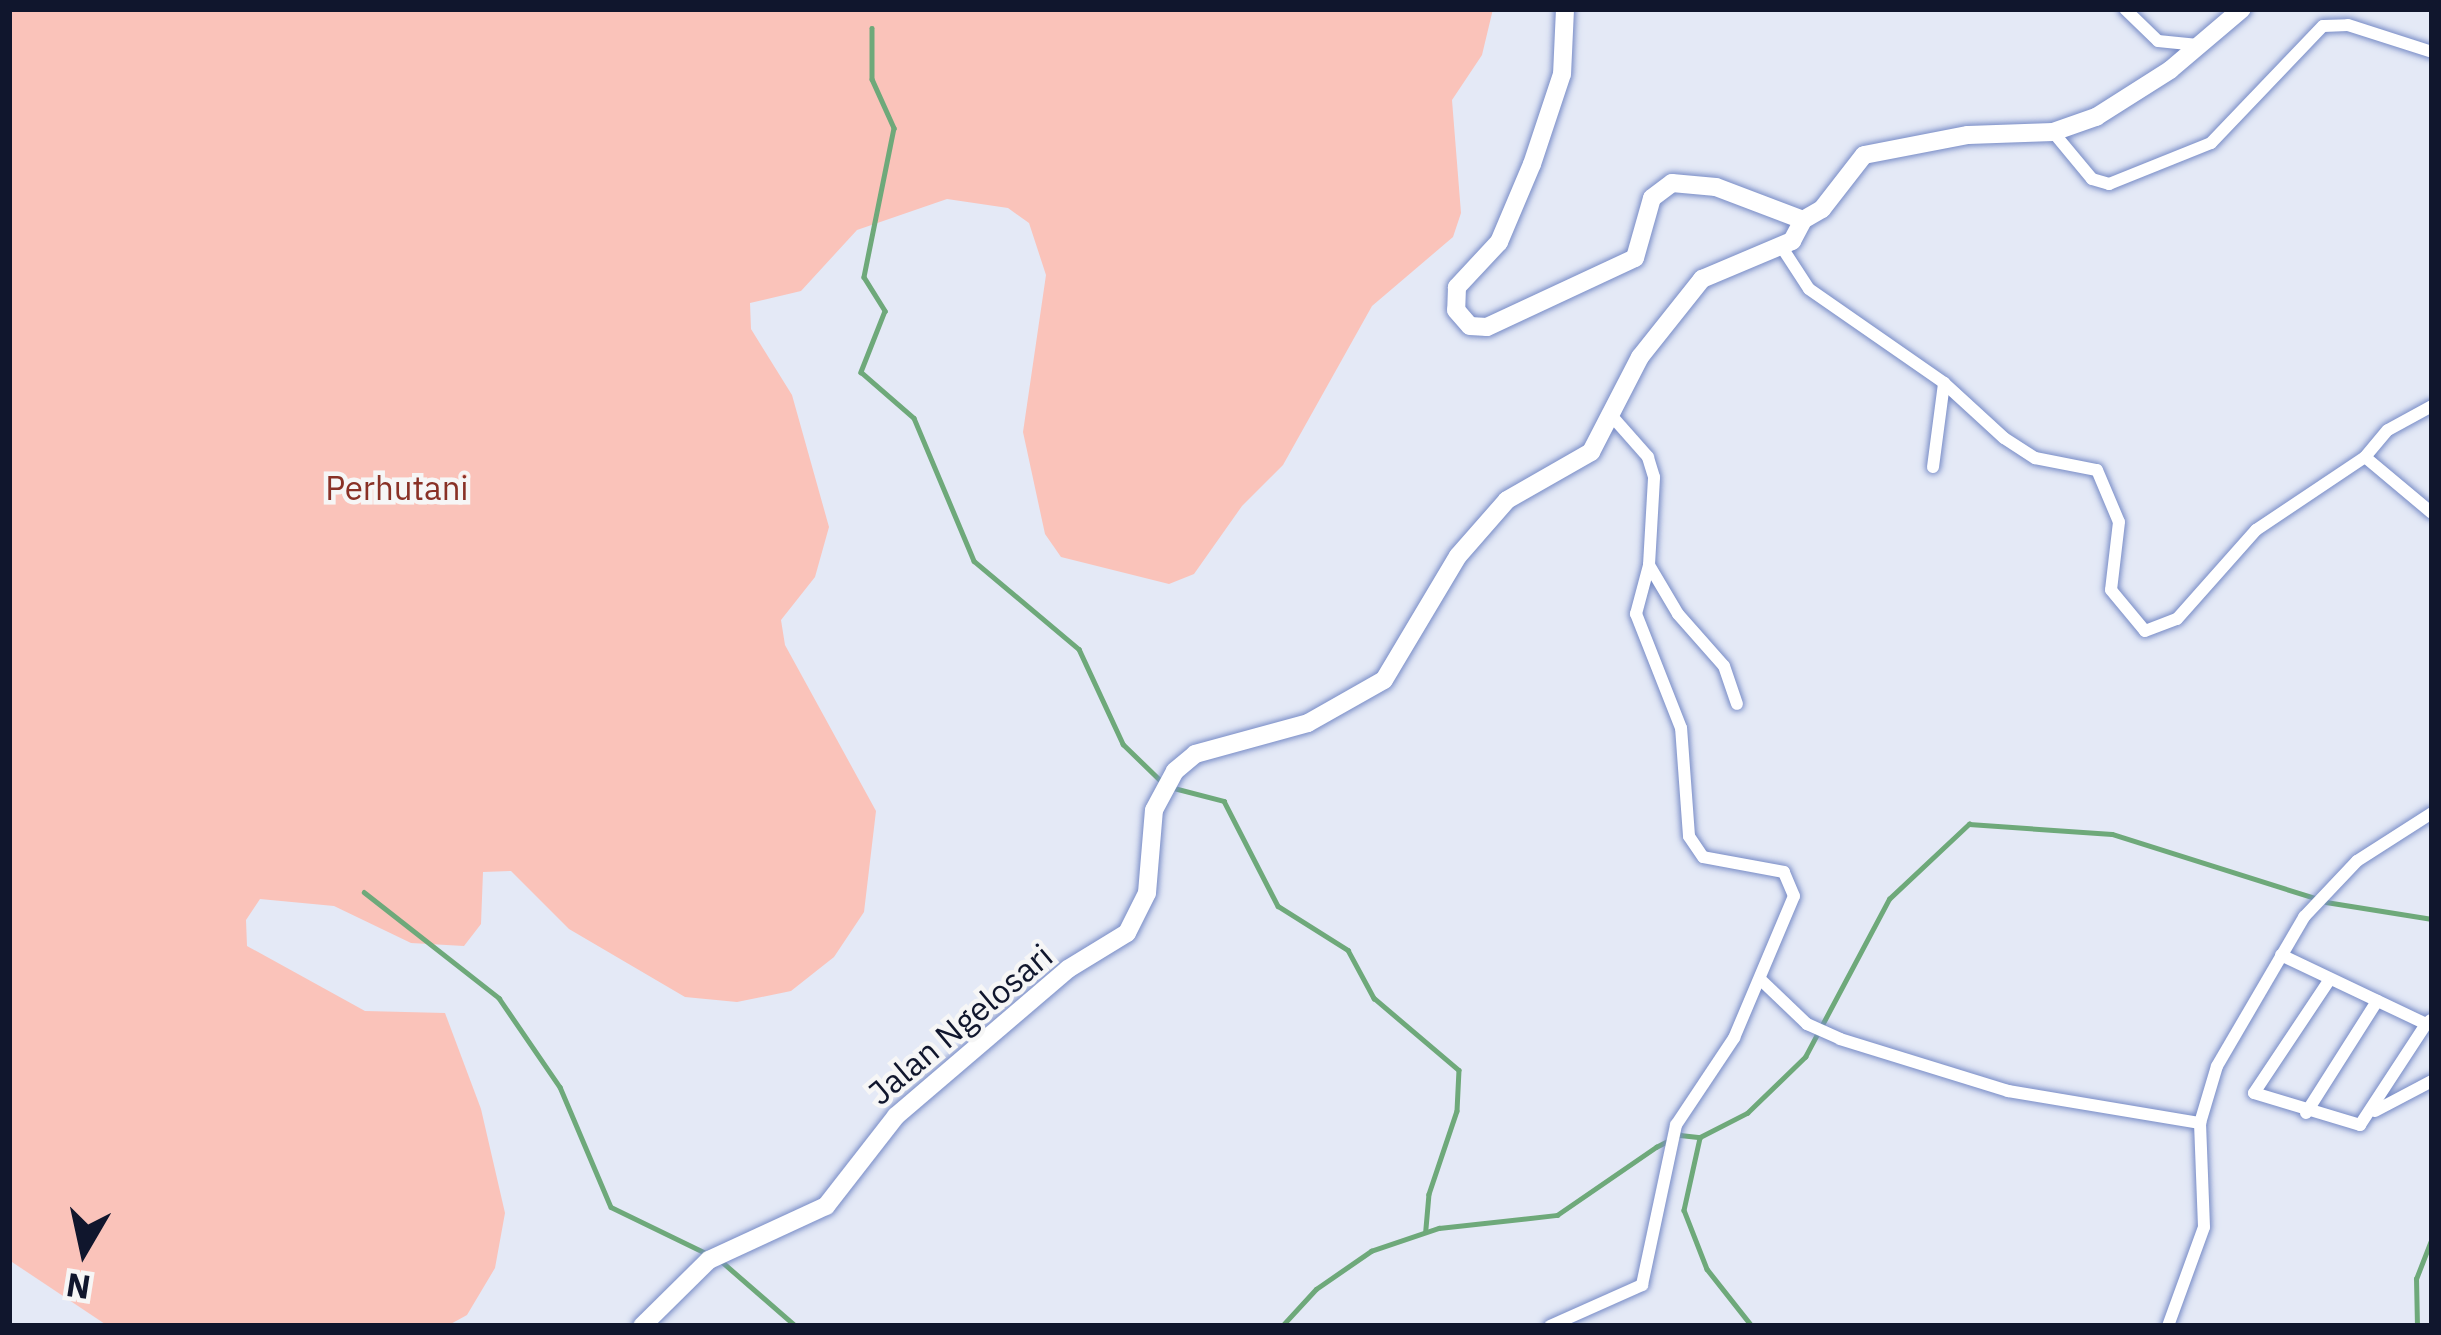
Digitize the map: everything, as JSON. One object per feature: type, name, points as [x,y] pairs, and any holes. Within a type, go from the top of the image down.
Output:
[{"type":"street","points":[[1565,9],[1562,74],[1532,164],[1499,242],[1455,292],[1456,310],[1470,326],[1487,327],[1635,258],[1652,198],[1672,183],[1716,187],[1803,220]]},
{"type":"street","points":[[2126,9],[2158,41],[2200,45]]},
{"type":"street","points":[[2242,9],[2200,45],[2096,117],[2054,132],[1968,135],[1864,155],[1822,209],[1803,220],[1781,246],[1809,289],[1944,383],[2035,458],[2097,470],[2119,522],[2111,590],[2145,631],[2177,619],[2256,530],[2365,458],[2388,430],[2432,406]]},
{"type":"street","points":[[2054,132],[2092,179],[2109,184],[2211,143],[2323,26],[2348,25],[2432,52]]},
{"type":"street","name":"Jalan Ngelosari","points":[[642,1326],[715,1256],[826,1206],[871,1139],[1068,968],[1127,933],[1144,908],[1148,831],[1175,770],[1196,754],[1308,722],[1384,680],[1458,556],[1516,492],[1580,463],[1640,357],[1702,279],[1721,264],[1781,246]]},
{"type":"street","points":[[1933,467],[1944,383]]},
{"type":"street","points":[[1550,1326],[1642,1285],[1676,1125],[1734,1038],[1793,908],[1792,883],[1771,866],[1703,857],[1689,836],[1681,728],[1636,614],[1649,565],[1654,477],[1648,457],[1610,414]]},
{"type":"street","points":[[2365,458],[2432,513]]},
{"type":"street","points":[[1649,565],[1724,666],[1737,704]]},
{"type":"street","points":[[2168,1326],[2204,1227],[2200,1123],[2217,1066],[2303,917],[2357,861],[2432,813]]},
{"type":"street","points":[[2282,955],[2429,1022],[2374,1112]]},
{"type":"street","points":[[2330,979],[2254,1093],[2306,1113],[2360,1125],[2374,1112],[2432,1081]]},
{"type":"street","points":[[1761,980],[1807,1024],[1840,1039],[2008,1091],[2200,1123]]},
{"type":"street","points":[[2306,1113],[2377,1001]]},
{"type":"green space","name":"Perhutani","points":[[9,9],[1493,9],[1482,55],[1452,100],[1461,213],[1453,237],[1372,306],[1283,465],[1242,506],[1194,574],[1169,584],[1061,557],[1045,534],[1023,432],[1046,275],[1029,223],[1008,208],[947,199],[857,230],[801,291],[750,303],[751,329],[792,395],[829,527],[815,577],[781,620],[785,645],[876,811],[864,912],[834,957],[791,991],[737,1002],[685,997],[569,929],[511,871],[483,872],[481,924],[464,946],[411,943],[334,906],[260,899],[246,920],[247,946],[365,1011],[445,1013],[481,1109],[505,1213],[495,1268],[467,1315],[447,1326],[108,1326],[9,1260]]},
{"type":"waterway","points":[[872,28],[872,79],[894,128],[864,277],[885,311],[861,372],[914,418],[974,561],[1079,649],[1123,744],[1160,780]]},
{"type":"waterway","points":[[1170,787],[1224,801],[1278,906],[1348,950],[1374,998],[1459,1070],[1457,1111],[1429,1194],[1426,1231]]},
{"type":"waterway","points":[[1282,1326],[1316,1289],[1371,1251],[1439,1228],[1557,1215],[1656,1147],[1680,1135],[1700,1137],[1747,1113],[1805,1057],[1889,899],[1969,824],[2112,834],[2315,898]]},
{"type":"waterway","points":[[364,892],[499,998],[560,1087],[611,1207],[710,1255]]},
{"type":"waterway","points":[[2326,902],[2432,919]]},
{"type":"waterway","points":[[1700,1138],[1684,1210],[1707,1269],[1752,1326]]},
{"type":"waterway","points":[[2417,1326],[2416,1279],[2432,1238]]},
{"type":"waterway","points":[[720,1260],[796,1326]]}]
